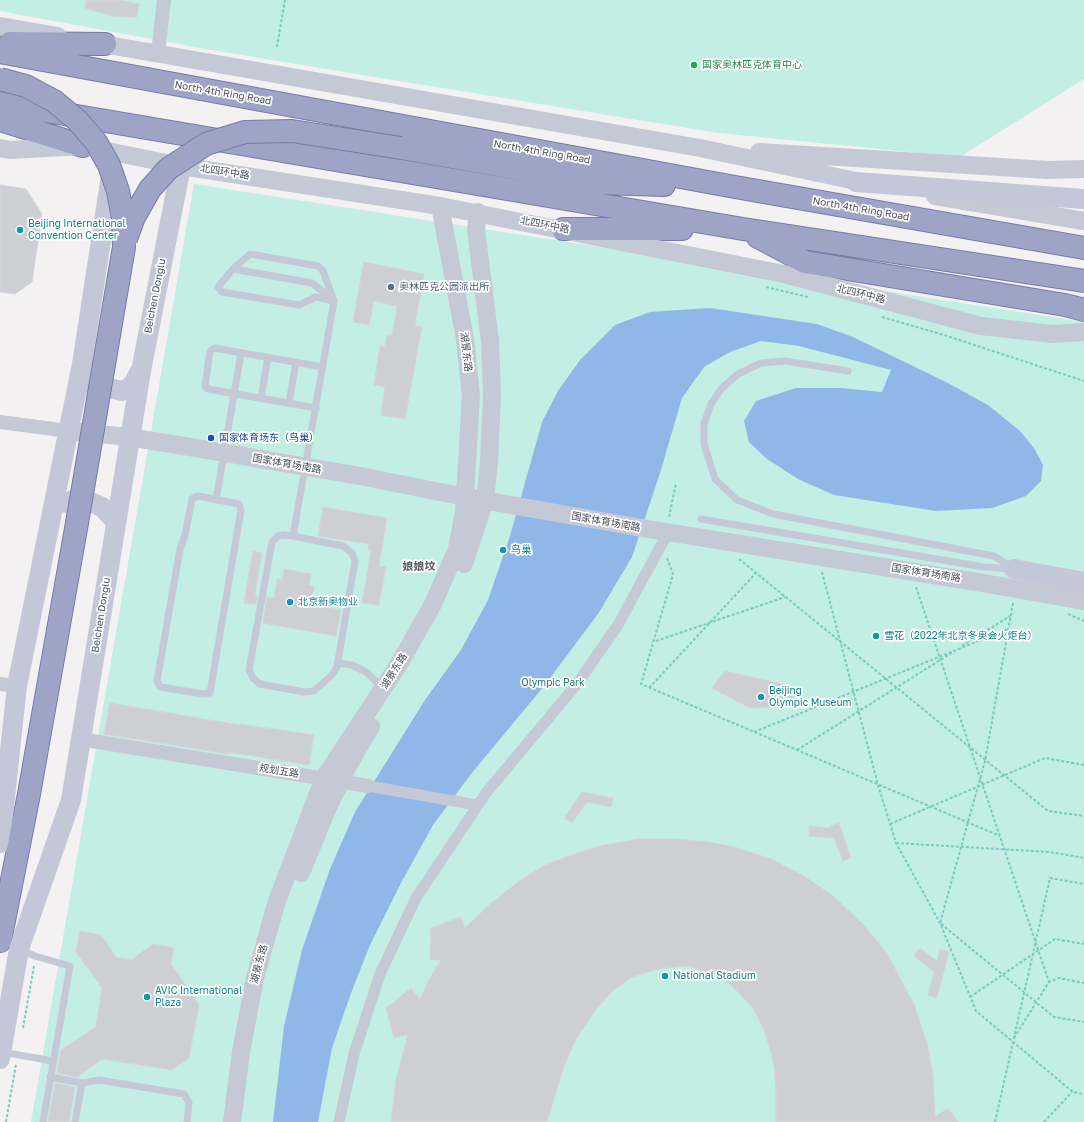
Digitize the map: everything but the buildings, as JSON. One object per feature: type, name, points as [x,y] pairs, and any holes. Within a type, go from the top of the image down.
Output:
[{"type":"highway","points":[[0,43],[105,44]]},
{"type":"highway","name":"North 4th Ring Road","points":[[0,52],[735,187],[1084,248]]},
{"type":"highway","points":[[0,78],[26,86],[54,101],[77,120],[96,142],[109,165],[118,191],[123,218],[124,247]]},
{"type":"highway","points":[[0,103],[742,228],[1084,281]]},
{"type":"highway","points":[[0,120],[83,146]]},
{"type":"highway","points":[[10,945],[29,794],[124,247],[134,217],[150,189],[168,168],[206,144],[245,132],[292,131],[401,148],[600,183],[735,187]]},
{"type":"highway","points":[[563,229],[742,228],[805,262],[1074,307]]},
{"type":"main road","points":[[0,843],[9,685],[50,522],[82,364],[114,153]]},
{"type":"main road","name":"Beichen Donglu","points":[[1,1056],[10,945],[71,800],[129,437],[181,166]]},
{"type":"main road","points":[[856,182],[1084,199]]},
{"type":"main road","points":[[82,364],[91,384],[122,391],[132,386],[141,371]]},
{"type":"main road","points":[[50,522],[66,503],[73,500],[88,501],[102,507],[116,522]]},
{"type":"main road","points":[[1014,569],[1084,582]]},
{"type":"street","points":[[158,53],[164,0]]},
{"type":"street","points":[[0,26],[700,148],[856,182],[1084,221]]},
{"type":"street","name":"北四环中路","points":[[0,148],[10,150],[83,146],[181,166],[478,212],[784,274],[981,326],[1053,334],[1084,332]]},
{"type":"street","points":[[700,148],[1048,170],[1084,169]]},
{"type":"street","name":"湖景东路","points":[[232,1122],[241,1052],[255,978],[277,902],[332,780],[383,688],[399,664],[433,604],[453,562],[461,526],[465,497],[471,396],[465,339],[440,206]]},
{"type":"street","name":"湖景东路","points":[[243,1122],[251,1060],[266,984],[285,916],[325,814],[332,780],[362,742],[410,665],[444,606],[460,572],[485,500],[489,462],[492,394],[490,341],[476,230],[478,212]]},
{"type":"street","points":[[0,422],[68,431]]},
{"type":"street","name":"国家体育场南路","points":[[68,431],[129,437],[360,476],[465,497],[648,529],[665,536],[989,584],[1084,601]]},
{"type":"street","points":[[339,1122],[354,1054],[380,974],[416,898],[477,805],[577,684],[618,625],[665,536]]},
{"type":"street","points":[[989,584],[1014,569]]},
{"type":"street","name":"规划五路","points":[[80,739],[477,805]]},
{"type":"lane","points":[[293,536],[334,301],[323,271],[318,266],[250,254],[233,269],[218,287],[222,292],[299,306],[316,296],[334,301]]},
{"type":"lane","points":[[233,269],[312,283],[334,301]]},
{"type":"lane","points":[[316,408],[208,389],[205,386],[210,351],[214,348],[323,366]]},
{"type":"lane","points":[[216,500],[242,353]]},
{"type":"lane","points":[[261,398],[268,357]]},
{"type":"lane","points":[[848,371],[784,361],[761,363],[738,374],[722,388],[711,404],[704,424],[704,444],[715,479],[737,500],[773,514],[994,556],[1014,569]]},
{"type":"lane","points":[[289,403],[296,362]]},
{"type":"lane","points":[[198,496],[216,500],[239,504],[242,510],[210,693],[203,694],[160,687],[157,681],[180,549],[185,535],[192,500],[198,496]]},
{"type":"lane","points":[[701,520],[984,567],[1014,569]]},
{"type":"lane","points":[[278,536],[293,536],[343,546],[352,553],[355,561],[337,663],[332,675],[314,691],[304,692],[260,684],[253,678],[250,670],[272,542],[278,536]]},
{"type":"lane","points":[[337,663],[352,665],[366,672],[383,688]]},
{"type":"lane","points":[[10,945],[35,956],[70,966],[43,1122]]},
{"type":"lane","points":[[1,1056],[53,1061]]},
{"type":"lane","points":[[50,1077],[82,1083],[99,1080],[184,1094],[189,1103],[187,1122]]},
{"type":"lane","points":[[75,1122],[82,1083]]},
{"type":"path","points":[[277,47],[285,0]]},
{"type":"path","points":[[764,286],[815,299]]},
{"type":"path","points":[[880,316],[944,335],[1084,381]]},
{"type":"path","points":[[676,483],[665,536],[664,551],[671,570],[672,578],[641,684],[1000,836]]},
{"type":"path","points":[[734,555],[1003,776],[1048,811],[1084,816]]},
{"type":"path","points":[[821,566],[878,784],[896,842],[940,924],[976,1011],[1073,1092],[1084,1094]]},
{"type":"path","points":[[649,688],[756,573]]},
{"type":"path","points":[[914,582],[1049,982]]},
{"type":"path","points":[[656,641],[785,597]]},
{"type":"path","points":[[940,924],[985,761],[1014,598]]},
{"type":"path","points":[[797,750],[1010,616]]},
{"type":"path","points":[[754,732],[1008,629]]},
{"type":"path","points":[[890,824],[1045,758],[1084,765]]},
{"type":"path","points":[[896,842],[1050,852],[1084,858]]},
{"type":"path","points":[[995,1122],[1012,1041],[1050,878],[1084,884]]},
{"type":"path","points":[[940,924],[1054,1017],[1084,1022]]},
{"type":"path","points":[[970,997],[1055,939],[1084,944]]},
{"type":"path","points":[[1012,1041],[1049,982],[1059,978],[1084,982]]},
{"type":"path","points":[[1044,1122],[1073,1092]]},
{"type":"green space","name":"国家奥林匹克体育中心","points":[[0,0],[1084,0],[1084,79],[960,157],[719,133],[644,121],[217,51],[0,11]]},
{"type":"green space","name":"Olympic Park","points":[[194,184],[1084,322],[1084,1122],[31,1122]]},
{"type":"water","points":[[710,308],[817,324],[853,337],[948,383],[988,405],[1020,431],[1034,448],[1043,465],[1041,481],[1026,496],[992,508],[936,511],[834,495],[798,479],[767,459],[749,442],[744,421],[756,401],[796,388],[840,388],[882,392],[891,370],[799,346],[761,341],[730,352],[704,367],[682,398],[660,473],[632,557],[598,614],[544,686],[471,774],[433,825],[401,883],[370,945],[351,993],[332,1048],[318,1122],[273,1122],[284,1026],[302,950],[330,869],[355,812],[425,700],[461,650],[488,600],[510,536],[542,422],[558,391],[580,360],[615,325],[650,312]]},
{"type":"place","name":"国家奥林匹克体育中心","points":[[694,65]]},
{"type":"place","name":"Beijing International Convention Center","points":[[20,230]]},
{"type":"place","name":"奥林匹克公园派出所","points":[[391,287]]},
{"type":"place","name":"国家体育场东（鸟巢）","points":[[211,438]]},
{"type":"place","name":"鸟巢","points":[[503,550]]},
{"type":"place","name":"北京新奥物业","points":[[290,602]]},
{"type":"place","name":"雪花（2022年北京冬奥会火炬台）","points":[[876,636]]},
{"type":"place","name":"Beijing Olympic Museum","points":[[761,697]]},
{"type":"place","name":"National Stadium","points":[[665,976]]},
{"type":"place","name":"AVIC International Plaza","points":[[147,997]]},
{"type":"district","name":"娘娘坟","points":[[419,567]]}]
